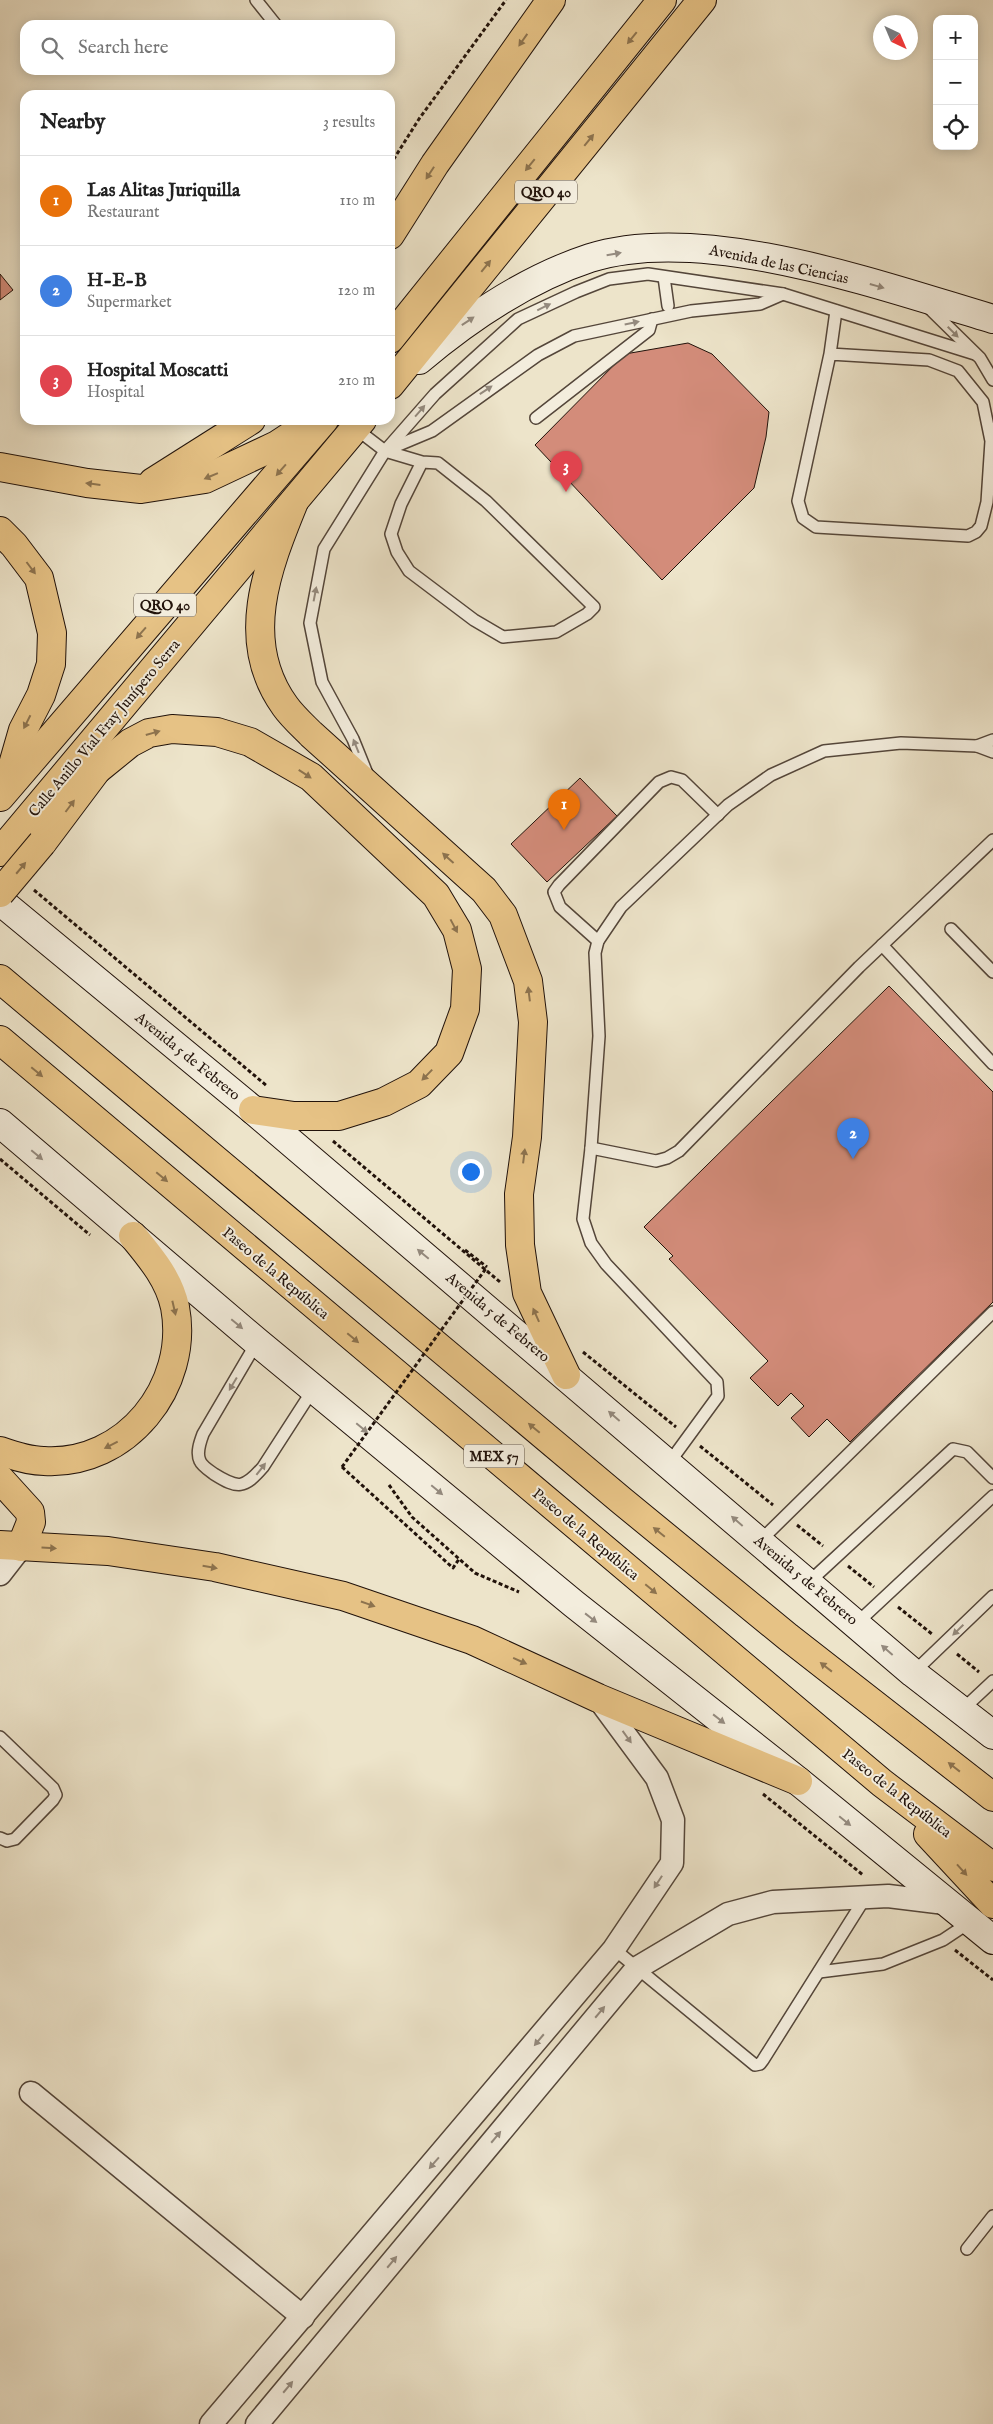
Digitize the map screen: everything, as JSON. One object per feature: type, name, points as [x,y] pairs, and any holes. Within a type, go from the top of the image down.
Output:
[{"type":"highway","points":[[395,227],[435,164],[551,0]]},
{"type":"highway","name":"QRO 40","points":[[395,333],[662,0]]},
{"type":"highway","name":"QRO 40","points":[[395,380],[702,0]]},
{"type":"highway","points":[[141,489],[243,425]]},
{"type":"highway","points":[[0,467],[87,483],[141,489],[205,479],[277,445],[307,425]]},
{"type":"highway","name":"QRO 40","points":[[3,794],[320,425]]},
{"type":"highway","name":"Calle Anillo Vial Fray Junípero Serra","points":[[0,852],[34,833],[228,577],[294,502],[357,425]]},
{"type":"highway","points":[[294,502],[272,556],[260,610],[264,657],[270,681],[285,706],[310,734],[484,890],[503,915],[525,973],[533,1022],[527,1137],[519,1194],[520,1245],[527,1293],[566,1374]]},
{"type":"highway","points":[[0,531],[14,545],[39,578],[52,633],[51,664],[41,695],[23,730],[3,794]]},
{"type":"highway","points":[[98,769],[180,652],[228,577]]},
{"type":"highway","points":[[0,893],[34,833],[98,769],[130,743],[149,733],[172,729],[216,732],[250,742],[311,777],[436,895],[457,930],[467,969],[465,1009],[449,1053],[419,1084],[384,1102],[339,1116],[294,1116],[254,1110]]},
{"type":"highway","name":"MEX 57","points":[[0,979],[630,1508],[788,1637],[993,1797]]},
{"type":"highway","name":"Paseo de la República","points":[[0,1040],[882,1783],[993,1867]]},
{"type":"highway","points":[[0,1451],[19,1458],[45,1462],[71,1460],[96,1452],[119,1441],[139,1425],[155,1405],[168,1382],[175,1357],[178,1332],[175,1306],[160,1268],[133,1236]]},
{"type":"highway","points":[[0,1480],[30,1512],[31,1522],[10,1546]]},
{"type":"highway","points":[[10,1546],[108,1551],[215,1568],[342,1596],[472,1640],[598,1698],[798,1781]]},
{"type":"highway","points":[[882,1783],[993,1904]]},
{"type":"main road","name":"Avenida de las Ciencias","points":[[395,382],[452,332],[497,301],[538,279],[591,258],[644,248],[711,248],[818,269],[993,319]]},
{"type":"main road","name":"Avenida 5 de Febrero","points":[[0,902],[254,1110],[566,1374],[913,1672],[993,1736]]},
{"type":"main road","points":[[0,1123],[258,1342],[574,1604],[798,1781],[993,1940]]},
{"type":"street","points":[[0,1574],[10,1546]]},
{"type":"street","points":[[211,2424],[614,1949],[672,1863],[673,1820],[657,1778],[598,1698]]},
{"type":"street","points":[[257,2424],[637,1968],[728,1914],[773,1902],[888,1896],[946,1903]]},
{"type":"street","points":[[31,2093],[303,2316]]},
{"type":"street","points":[[333,2281],[359,2302]]},
{"type":"lane","points":[[256,0],[272,20]]},
{"type":"lane","points":[[374,791],[353,739],[322,682],[310,623],[324,549],[385,451],[435,394],[518,319],[609,279],[648,274],[783,294],[975,354]]},
{"type":"lane","points":[[664,277],[668,306]]},
{"type":"lane","points":[[385,451],[432,431],[538,355],[574,336],[691,311],[760,304],[783,294]]},
{"type":"lane","points":[[919,297],[975,354],[993,380]]},
{"type":"lane","points":[[830,354],[930,360],[958,371],[983,402],[991,441],[990,502],[981,526],[976,532],[968,536],[816,527],[803,518],[798,501],[830,354],[836,311]]},
{"type":"lane","points":[[536,418],[649,330],[652,319]]},
{"type":"lane","points":[[359,425],[385,451],[422,462],[438,463],[486,501],[594,607],[587,614],[556,632],[503,637],[474,620],[409,571],[397,552],[391,534],[401,504],[422,462]]},
{"type":"lane","points":[[977,746],[993,740]]},
{"type":"lane","points":[[669,1463],[718,1396],[717,1382],[606,1264],[591,1243],[584,1219],[599,1036],[595,953],[598,941],[621,907],[728,805],[771,775],[824,750],[901,743],[977,746],[993,752]]},
{"type":"lane","points":[[598,941],[560,907],[554,892],[558,885],[659,782],[671,777],[682,780],[718,815]]},
{"type":"lane","points":[[591,1148],[656,1161],[667,1158],[678,1151],[744,1082],[882,945],[993,840]]},
{"type":"lane","points":[[950,929],[993,972]]},
{"type":"lane","points":[[882,945],[993,1064]]},
{"type":"lane","points":[[760,1541],[993,1312]]},
{"type":"lane","points":[[258,1342],[203,1434],[198,1449],[199,1461],[207,1469],[232,1485],[244,1484],[254,1477],[263,1467],[314,1388]]},
{"type":"lane","points":[[809,1582],[953,1448],[967,1452],[993,1478]]},
{"type":"lane","points":[[857,1623],[993,1496]]},
{"type":"lane","points":[[913,1672],[993,1596]]},
{"type":"lane","points":[[961,1711],[992,1682]]},
{"type":"lane","points":[[0,1736],[53,1788],[56,1795],[15,1839],[8,1841],[0,1838]]},
{"type":"lane","points":[[614,1949],[755,2065],[763,2060],[865,1898]]},
{"type":"lane","points":[[819,1972],[883,1964],[943,1940],[970,1922]]},
{"type":"lane","points":[[967,2249],[993,2216]]},
{"type":"path","points":[[395,157],[419,119],[506,0]]},
{"type":"path","points":[[30,887],[272,1091]]},
{"type":"path","points":[[332,1141],[506,1288]]},
{"type":"path","points":[[459,1559],[453,1568],[342,1467],[487,1266]]},
{"type":"path","points":[[580,1350],[992,1682]]},
{"type":"building","points":[[0,274],[13,290],[0,300]]},
{"type":"building","points":[[688,343],[712,354],[769,412],[766,437],[754,488],[662,580],[535,445],[625,354]]},
{"type":"building","points":[[580,778],[617,816],[547,882],[511,844]]},
{"type":"building","points":[[889,986],[993,1092],[993,1302],[850,1442],[827,1419],[809,1437],[791,1418],[804,1406],[791,1393],[778,1406],[750,1378],[768,1361],[669,1259],[673,1256],[644,1227]]},
{"type":"place","name":"Hospital Moscatti","points":[[566,492]]},
{"type":"place","name":"Las Alitas Juriquilla","points":[[564,830]]},
{"type":"place","name":"H-E-B","points":[[853,1159]]}]
